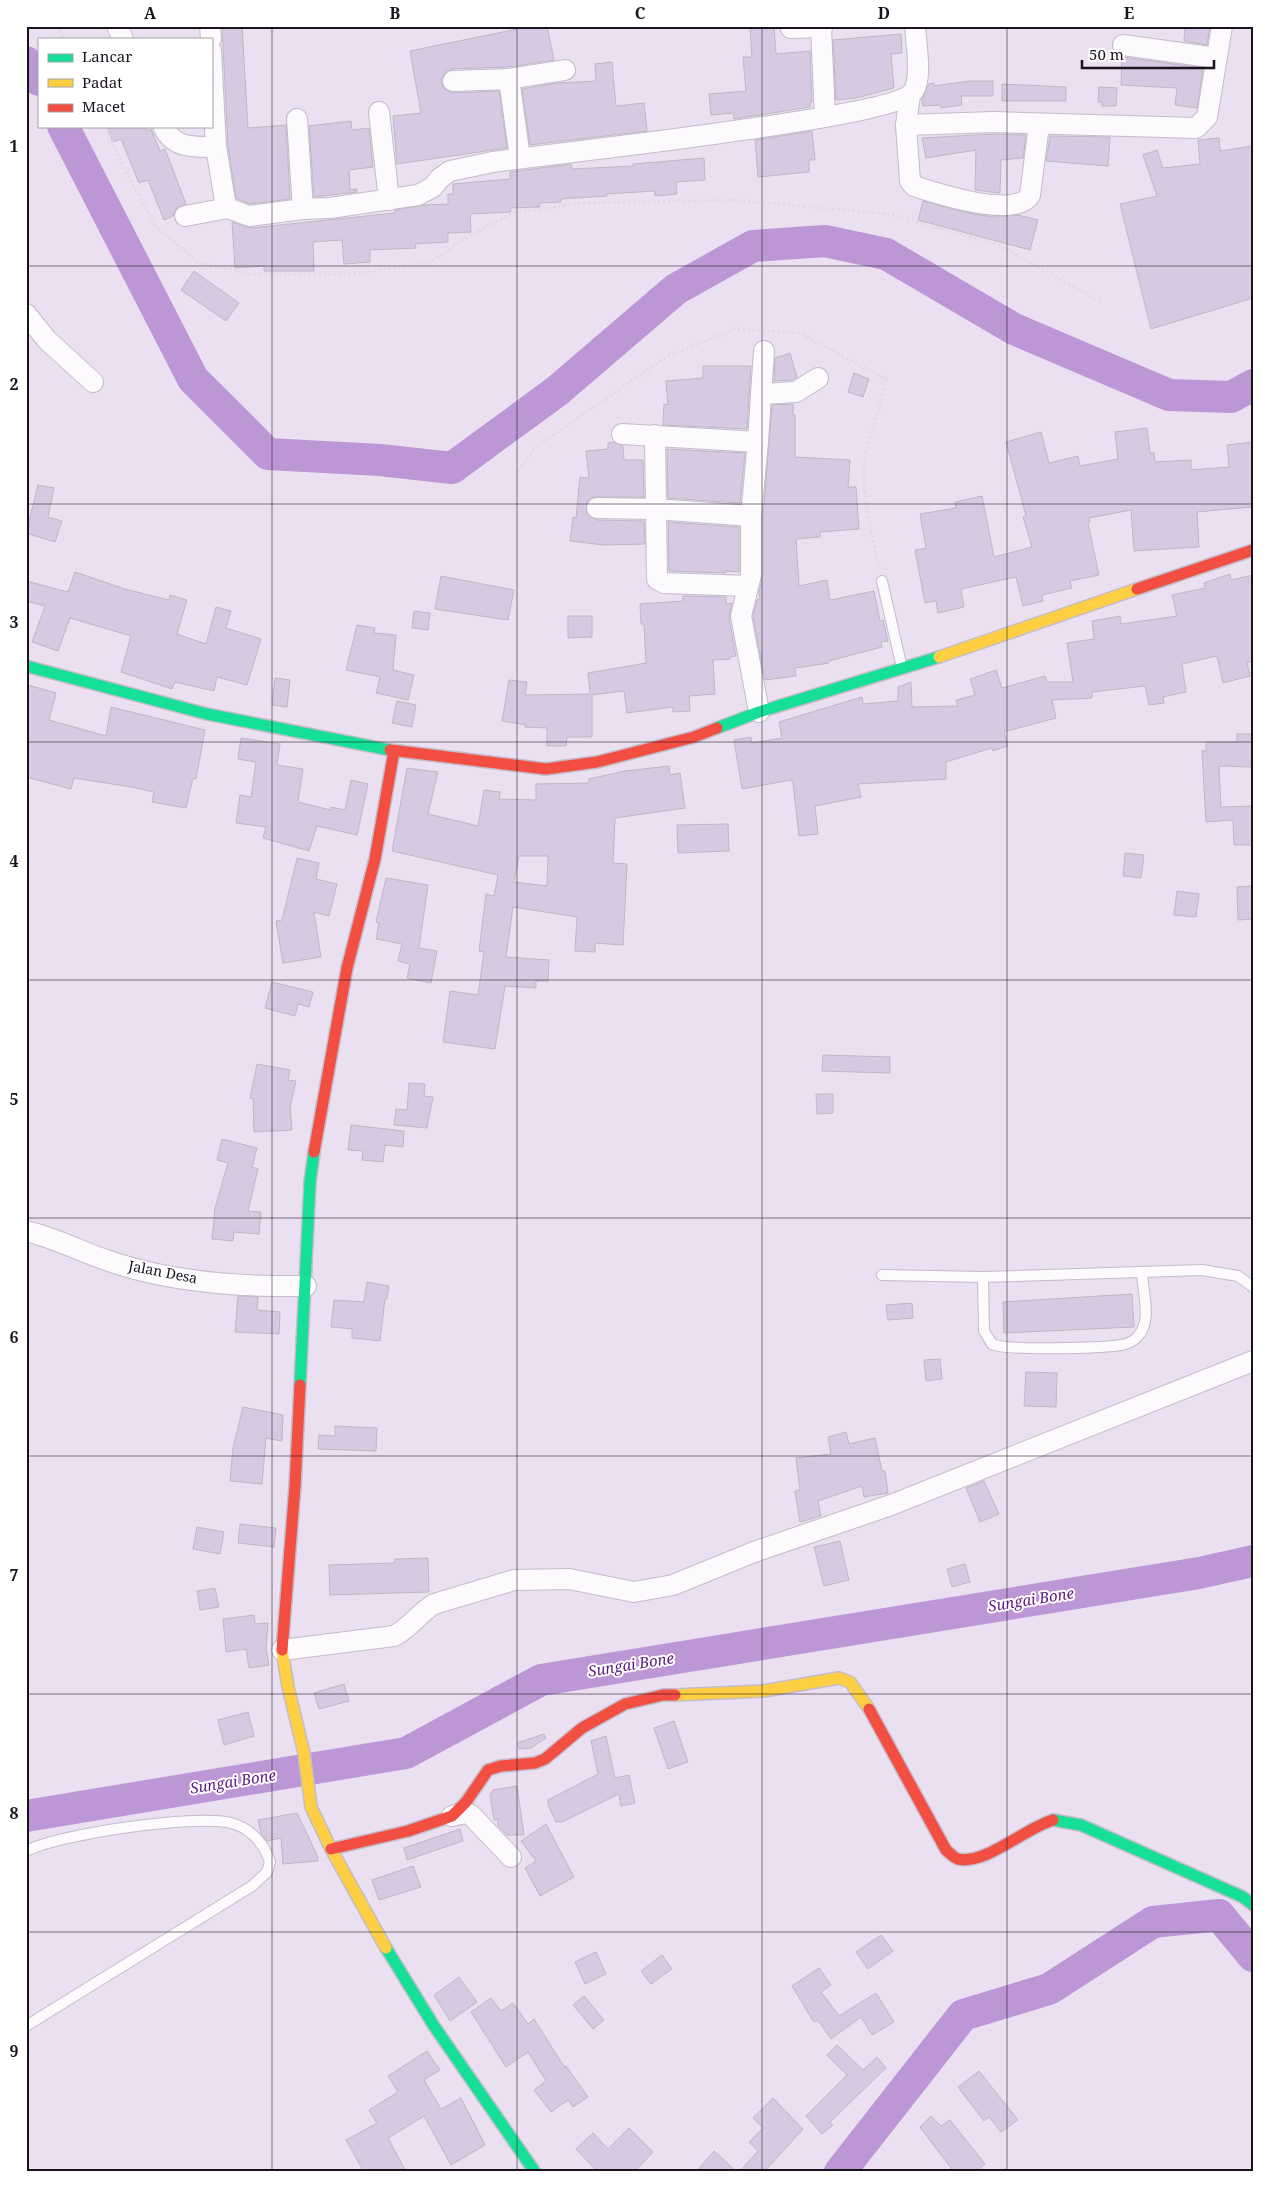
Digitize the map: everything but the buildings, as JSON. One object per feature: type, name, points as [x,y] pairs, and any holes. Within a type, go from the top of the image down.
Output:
[{"type":"street","points":[[117,26],[123,38]]},
{"type":"street","points":[[790,26],[790,28],[822,26],[825,117]]},
{"type":"street","points":[[915,26],[918,75],[915,88],[910,95],[906,125],[910,181],[914,186],[982,204],[1004,206],[1023,203],[1030,195],[1039,125]]},
{"type":"street","points":[[906,125],[994,122],[1039,125],[1196,128],[1207,117],[1222,26]]},
{"type":"street","points":[[1123,45],[1217,58]]},
{"type":"street","points":[[453,81],[509,79],[565,70]]},
{"type":"street","points":[[212,71],[216,147],[228,208]]},
{"type":"street","points":[[509,79],[520,158]]},
{"type":"street","points":[[185,216],[228,208],[249,216],[303,209],[330,208],[418,195],[433,187],[439,179],[450,171],[520,158],[825,117],[883,106],[910,95]]},
{"type":"street","points":[[379,112],[388,200]]},
{"type":"street","points":[[297,119],[303,209]]},
{"type":"street","points":[[164,128],[169,136],[180,145],[216,147]]},
{"type":"street","points":[[26,314],[47,340],[93,382]]},
{"type":"street","points":[[759,712],[741,616],[752,563],[751,516],[764,351]]},
{"type":"street","points":[[761,394],[796,392],[818,378]]},
{"type":"street","points":[[622,434],[758,442]]},
{"type":"street","points":[[654,435],[656,574],[659,581],[664,583],[748,586]]},
{"type":"street","points":[[597,508],[655,509],[751,516]]},
{"type":"street","points":[[26,666],[207,714],[394,751],[546,769],[598,762],[694,737],[759,712],[902,669],[1253,550]]},
{"type":"street","points":[[394,751],[376,859],[347,968],[318,1122],[310,1182],[295,1486],[282,1650],[288,1688],[304,1754],[311,1807],[331,1849],[376,1931],[434,2026],[526,2168]]},
{"type":"street","name":"Jalan Desa","points":[[26,1231],[48,1236],[109,1261],[162,1275],[260,1286],[306,1286]]},
{"type":"street","points":[[282,1650],[394,1636],[405,1630],[425,1609],[434,1604],[514,1580],[569,1579],[634,1592],[673,1586],[754,1552],[891,1505],[1253,1361]]},
{"type":"street","points":[[452,1816],[466,1802],[488,1770],[501,1766],[535,1763],[545,1758],[582,1728],[626,1704],[663,1695],[763,1691],[824,1679],[844,1678],[850,1682],[874,1716],[946,1850],[956,1859],[970,1860],[1000,1847],[1039,1824],[1053,1820],[1081,1825],[1243,1897],[1253,1905]]},
{"type":"street","points":[[331,1849],[408,1831],[466,1813],[471,1815],[511,1857]]},
{"type":"lane","points":[[882,581],[902,669]]},
{"type":"lane","points":[[882,1275],[983,1277],[1142,1274],[1202,1270],[1238,1276],[1253,1288]]},
{"type":"lane","points":[[983,1277],[984,1331],[992,1344],[1008,1347],[1098,1346],[1123,1345],[1131,1342],[1141,1332],[1146,1322],[1142,1274]]},
{"type":"lane","points":[[26,1851],[54,1841],[142,1825],[204,1821],[230,1823],[245,1829],[257,1838],[270,1862],[267,1872],[252,1886],[26,2026]]},
{"type":"path","points":[[57,26],[65,38]]},
{"type":"path","points":[[106,128],[126,172],[156,227],[198,263],[250,274],[353,274],[428,263],[467,236],[512,213],[569,204],[733,200],[891,214],[998,245],[1103,303]]},
{"type":"waterway","points":[[26,62],[38,79]]},
{"type":"waterway","points":[[64,128],[193,379],[268,454],[380,460],[452,468],[557,391],[676,289],[753,246],[825,241],[886,254],[1014,329],[1169,395],[1231,397],[1253,385]]},
{"type":"waterway","name":"Sungai Bone","points":[[26,1816],[406,1753],[541,1680],[1199,1573],[1253,1561]]},
{"type":"waterway","points":[[840,2172],[963,2015],[1049,1989],[1153,1922],[1219,1915],[1253,1956]]},
{"type":"traffic: fast","points":[[717,728],[759,712],[939,657]]},
{"type":"traffic: fast","points":[[26,666],[207,714],[390,750]]},
{"type":"traffic: fast","points":[[300,1385],[310,1182],[314,1152]]},
{"type":"traffic: fast","points":[[1053,1820],[1081,1825],[1243,1897],[1253,1905]]},
{"type":"traffic: fast","points":[[386,1948],[434,2026],[535,2172]]},
{"type":"traffic: slow","points":[[939,657],[1137,589]]},
{"type":"traffic: slow","points":[[282,1650],[288,1687],[304,1753],[311,1807],[331,1849],[386,1948]]},
{"type":"traffic: slow","points":[[675,1695],[763,1691],[839,1678],[850,1682],[869,1709]]},
{"type":"traffic: jam","points":[[1137,589],[1253,550]]},
{"type":"traffic: jam","points":[[390,750],[546,769],[597,762],[694,737],[717,728]]},
{"type":"traffic: jam","points":[[314,1152],[347,968],[375,859],[394,751]]},
{"type":"traffic: jam","points":[[282,1650],[295,1486],[300,1385]]},
{"type":"traffic: jam","points":[[331,1849],[408,1831],[452,1816],[466,1802],[488,1770],[501,1766],[535,1763],[545,1759],[582,1728],[625,1704],[663,1695],[675,1695]]},
{"type":"traffic: jam","points":[[869,1709],[946,1850],[955,1858],[969,1859],[981,1857],[1053,1820]]}]
